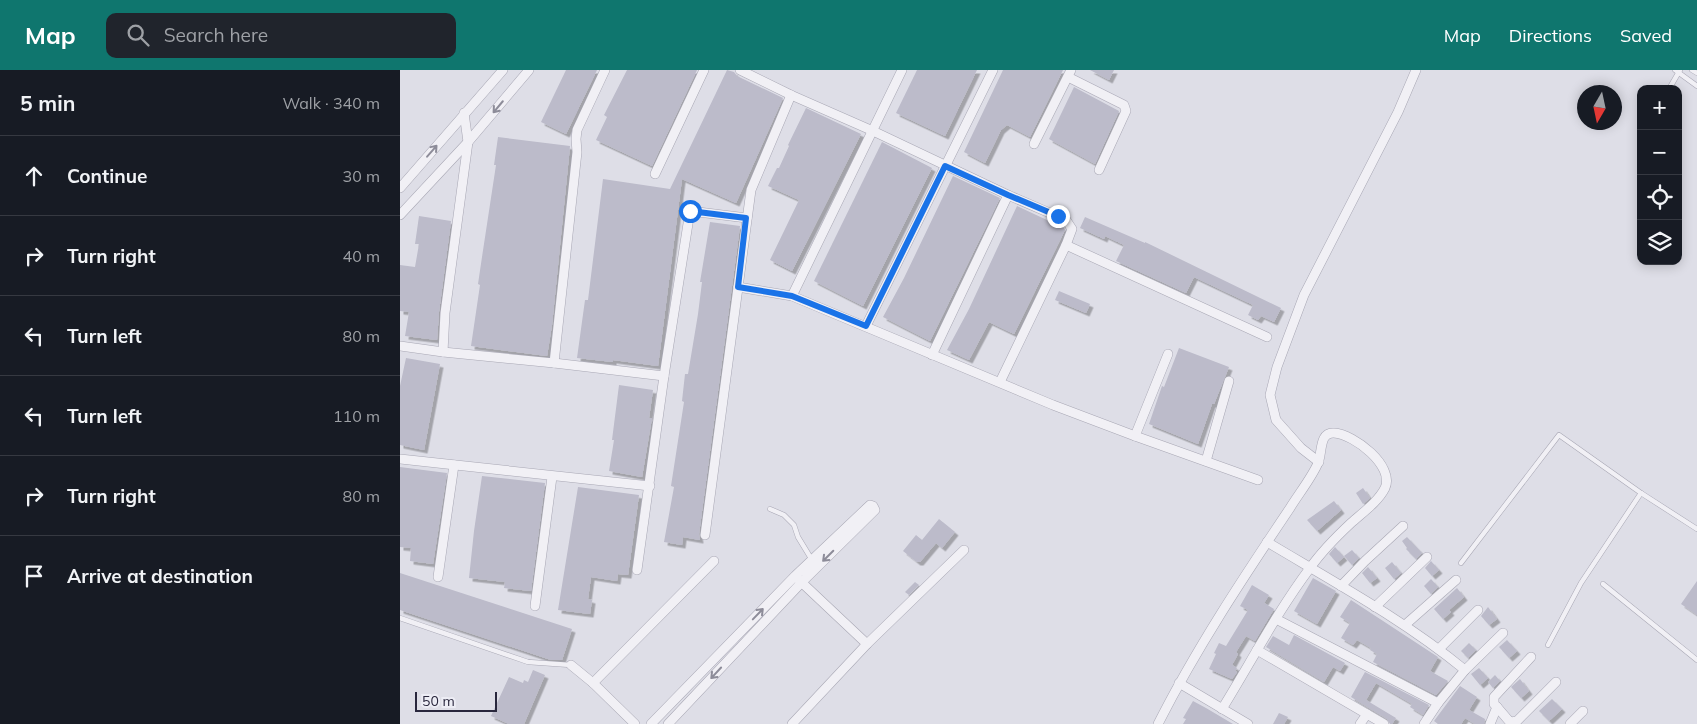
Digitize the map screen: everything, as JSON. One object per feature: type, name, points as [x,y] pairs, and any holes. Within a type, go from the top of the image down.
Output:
[{"type":"street","points":[[400,188],[503,70]]},
{"type":"street","points":[[400,215],[468,142],[529,70]]},
{"type":"street","points":[[554,363],[577,152],[576,134],[604,70]]},
{"type":"street","points":[[655,174],[704,70]]},
{"type":"street","points":[[740,70],[1008,195],[1066,220],[1072,229],[1066,245],[1000,382]]},
{"type":"street","points":[[792,296],[902,70]]},
{"type":"street","points":[[866,326],[992,70]]},
{"type":"street","points":[[1319,462],[1302,448],[1276,420],[1270,395],[1277,366],[1304,295],[1398,112],[1416,70]]},
{"type":"street","points":[[1034,144],[1070,73],[1124,105],[1126,111],[1099,170]]},
{"type":"street","points":[[705,535],[751,190],[791,95]]},
{"type":"street","points":[[442,352],[468,142],[464,113]]},
{"type":"street","points":[[932,355],[1008,195]]},
{"type":"street","points":[[637,570],[664,376],[690,211],[746,218]]},
{"type":"street","points":[[1066,245],[1267,337]]},
{"type":"street","points":[[738,287],[792,296],[932,355],[1134,436],[1258,480]]},
{"type":"street","points":[[400,346],[664,376]]},
{"type":"street","points":[[1134,436],[1168,354]]},
{"type":"street","points":[[1206,461],[1229,381]]},
{"type":"street","points":[[1158,724],[1179,683],[1319,462],[1323,440],[1326,435],[1332,432],[1357,440],[1376,458],[1386,480],[1385,488],[1334,539],[1310,568],[1276,619],[1222,709]]},
{"type":"street","points":[[400,459],[552,477],[650,486]]},
{"type":"street","points":[[438,577],[454,465]]},
{"type":"street","points":[[535,606],[552,477]]},
{"type":"street","points":[[651,724],[798,579],[875,510],[874,506],[870,505],[812,560],[798,579],[668,724]]},
{"type":"street","points":[[1341,586],[1365,561],[1404,526]]},
{"type":"street","points":[[1267,542],[1405,625],[1465,670]]},
{"type":"street","points":[[792,724],[867,644],[964,550]]},
{"type":"street","points":[[1375,607],[1427,557]]},
{"type":"street","points":[[593,683],[714,560]]},
{"type":"street","points":[[798,579],[867,644]]},
{"type":"street","points":[[1405,625],[1456,580]]},
{"type":"street","points":[[1439,649],[1478,610]]},
{"type":"street","points":[[1276,619],[1438,702]]},
{"type":"street","points":[[1424,724],[1438,702],[1465,670],[1503,633]]},
{"type":"street","points":[[1257,650],[1384,724]]},
{"type":"street","points":[[1531,658],[1494,697],[1494,704],[1509,721],[1517,721],[1556,682]]},
{"type":"street","points":[[571,665],[593,683],[635,724]]},
{"type":"street","points":[[1179,683],[1248,724]]},
{"type":"street","points":[[1490,724],[1497,707]]},
{"type":"street","points":[[1570,724],[1583,711]]},
{"type":"street","points":[[1360,724],[1367,714]]},
{"type":"lane","points":[[1692,70],[1697,73]]},
{"type":"lane","points":[[1671,85],[1678,71],[1697,86]]},
{"type":"lane","points":[[1461,563],[1559,435],[1641,493],[1697,529]]},
{"type":"lane","points":[[1548,645],[1582,583],[1641,493]]},
{"type":"lane","points":[[770,509],[784,515],[794,525],[798,537],[812,560]]},
{"type":"lane","points":[[1603,584],[1697,660]]},
{"type":"lane","points":[[400,618],[528,662],[571,665]]},
{"type":"building","points":[[566,70],[597,70],[566,134],[541,122]]},
{"type":"building","points":[[627,70],[697,70],[652,166],[596,140],[607,117],[604,115]]},
{"type":"building","points":[[727,70],[783,98],[736,203],[682,179],[658,366],[613,360],[613,362],[577,358],[585,300],[588,300],[603,179],[670,189]]},
{"type":"building","points":[[917,70],[977,70],[945,136],[896,113]]},
{"type":"building","points":[[1003,70],[1063,70],[1030,137],[1007,125],[1001,130],[985,163],[964,152]]},
{"type":"building","points":[[1090,70],[1114,70],[1109,80]]},
{"type":"building","points":[[1074,87],[1119,111],[1095,164],[1049,139]]},
{"type":"building","points":[[806,108],[861,134],[792,271],[770,260],[799,200],[768,186],[777,168],[779,168]]},
{"type":"building","points":[[498,137],[570,146],[552,325],[547,356],[471,346],[480,285],[478,284],[496,165],[494,165]]},
{"type":"building","points":[[882,142],[932,168],[863,306],[814,281]]},
{"type":"building","points":[[953,176],[1000,198],[930,341],[883,317]]},
{"type":"building","points":[[1017,206],[1065,230],[1014,334],[989,322],[969,360],[947,350],[969,309]]},
{"type":"building","points":[[419,216],[451,221],[437,340],[405,336],[409,312],[400,311],[400,265],[415,267],[419,244],[415,244]]},
{"type":"building","points":[[1085,217],[1145,242],[1281,308],[1274,322],[1261,316],[1258,320],[1248,315],[1253,305],[1194,277],[1186,293],[1116,261],[1124,245],[1105,236],[1104,239],[1080,228]]},
{"type":"building","points":[[710,222],[740,226],[699,534],[700,540],[683,537],[682,545],[664,542],[674,487],[671,486],[684,402],[682,401],[685,374],[688,374],[698,314],[702,282],[700,282]]},
{"type":"building","points":[[1059,291],[1090,304],[1086,313],[1055,300]]},
{"type":"building","points":[[1179,348],[1229,367],[1214,404],[1212,404],[1198,444],[1149,424],[1162,386],[1164,387]]},
{"type":"building","points":[[406,358],[440,364],[424,450],[400,445],[400,386]]},
{"type":"building","points":[[619,385],[653,390],[649,418],[652,418],[642,477],[609,471]]},
{"type":"building","points":[[400,467],[447,473],[433,564],[410,561],[411,548],[400,547]]},
{"type":"building","points":[[482,476],[545,483],[531,591],[504,588],[505,582],[469,578]]},
{"type":"building","points":[[578,487],[639,495],[628,575],[618,574],[617,581],[591,577],[588,599],[592,600],[590,614],[558,610]]},
{"type":"building","points":[[1363,488],[1370,498],[1363,504],[1356,493]]},
{"type":"building","points":[[1334,501],[1341,510],[1317,531],[1307,520]]},
{"type":"building","points":[[939,519],[955,532],[942,548],[936,543],[920,562],[917,562],[903,551],[916,535],[922,540]]},
{"type":"building","points":[[1407,537],[1422,553],[1416,559],[1406,549],[1402,541]]},
{"type":"building","points":[[1335,547],[1344,557],[1337,563],[1329,554]]},
{"type":"building","points":[[1352,550],[1359,558],[1352,565],[1344,556]]},
{"type":"building","points":[[1431,561],[1439,570],[1432,576],[1425,568]]},
{"type":"building","points":[[1392,562],[1401,573],[1394,579],[1385,568]]},
{"type":"building","points":[[1368,567],[1377,578],[1370,583],[1362,573]]},
{"type":"building","points":[[400,573],[572,629],[562,660],[551,660],[400,610]]},
{"type":"building","points":[[1313,578],[1336,591],[1317,624],[1294,611]]},
{"type":"building","points":[[1431,579],[1438,587],[1431,594],[1424,586]]},
{"type":"building","points":[[1697,581],[1697,615],[1681,604]]},
{"type":"building","points":[[915,582],[919,585],[909,595],[905,592]]},
{"type":"building","points":[[1252,585],[1269,595],[1264,603],[1274,609],[1255,641],[1246,636],[1236,652],[1238,654],[1232,665],[1237,668],[1235,671],[1237,672],[1232,679],[1209,669],[1219,643],[1226,646],[1248,610],[1240,606]]},
{"type":"building","points":[[1457,588],[1464,597],[1449,610],[1451,612],[1443,619],[1434,609]]},
{"type":"building","points":[[1351,600],[1438,657],[1430,671],[1448,681],[1436,695],[1373,662],[1377,654],[1370,650],[1371,648],[1357,640],[1353,645],[1341,638],[1350,623],[1340,617]]},
{"type":"building","points":[[1488,607],[1497,619],[1489,625],[1481,616]]},
{"type":"building","points":[[1294,635],[1345,663],[1340,671],[1333,667],[1324,682],[1266,647],[1273,636],[1289,645]]},
{"type":"building","points":[[1507,640],[1517,651],[1509,658],[1499,647]]},
{"type":"building","points":[[1469,643],[1476,650],[1468,658],[1461,651]]},
{"type":"building","points":[[1479,668],[1488,678],[1480,685],[1471,674]]},
{"type":"building","points":[[533,670],[545,675],[524,724],[509,724],[491,716],[509,677],[523,683],[524,680],[528,682]]},
{"type":"building","points":[[1365,672],[1429,705],[1423,715],[1410,707],[1412,704],[1376,683],[1366,700],[1396,718],[1392,724],[1351,697]]},
{"type":"building","points":[[1495,675],[1500,681],[1493,688],[1488,682]]},
{"type":"building","points":[[1520,679],[1529,691],[1521,698],[1511,687]]},
{"type":"building","points":[[1460,686],[1477,697],[1469,710],[1485,719],[1484,724],[1475,724],[1465,718],[1461,724],[1438,724],[1434,721]]},
{"type":"building","points":[[1552,699],[1562,709],[1549,721],[1539,711]]},
{"type":"building","points":[[1193,701],[1233,724],[1183,724],[1186,719],[1183,718]]},
{"type":"building","points":[[1279,713],[1288,717],[1284,724],[1273,724]]},
{"type":"route","points":[[690,211],[746,218],[738,287],[792,296],[866,326],[945,166],[1058,216]]}]
